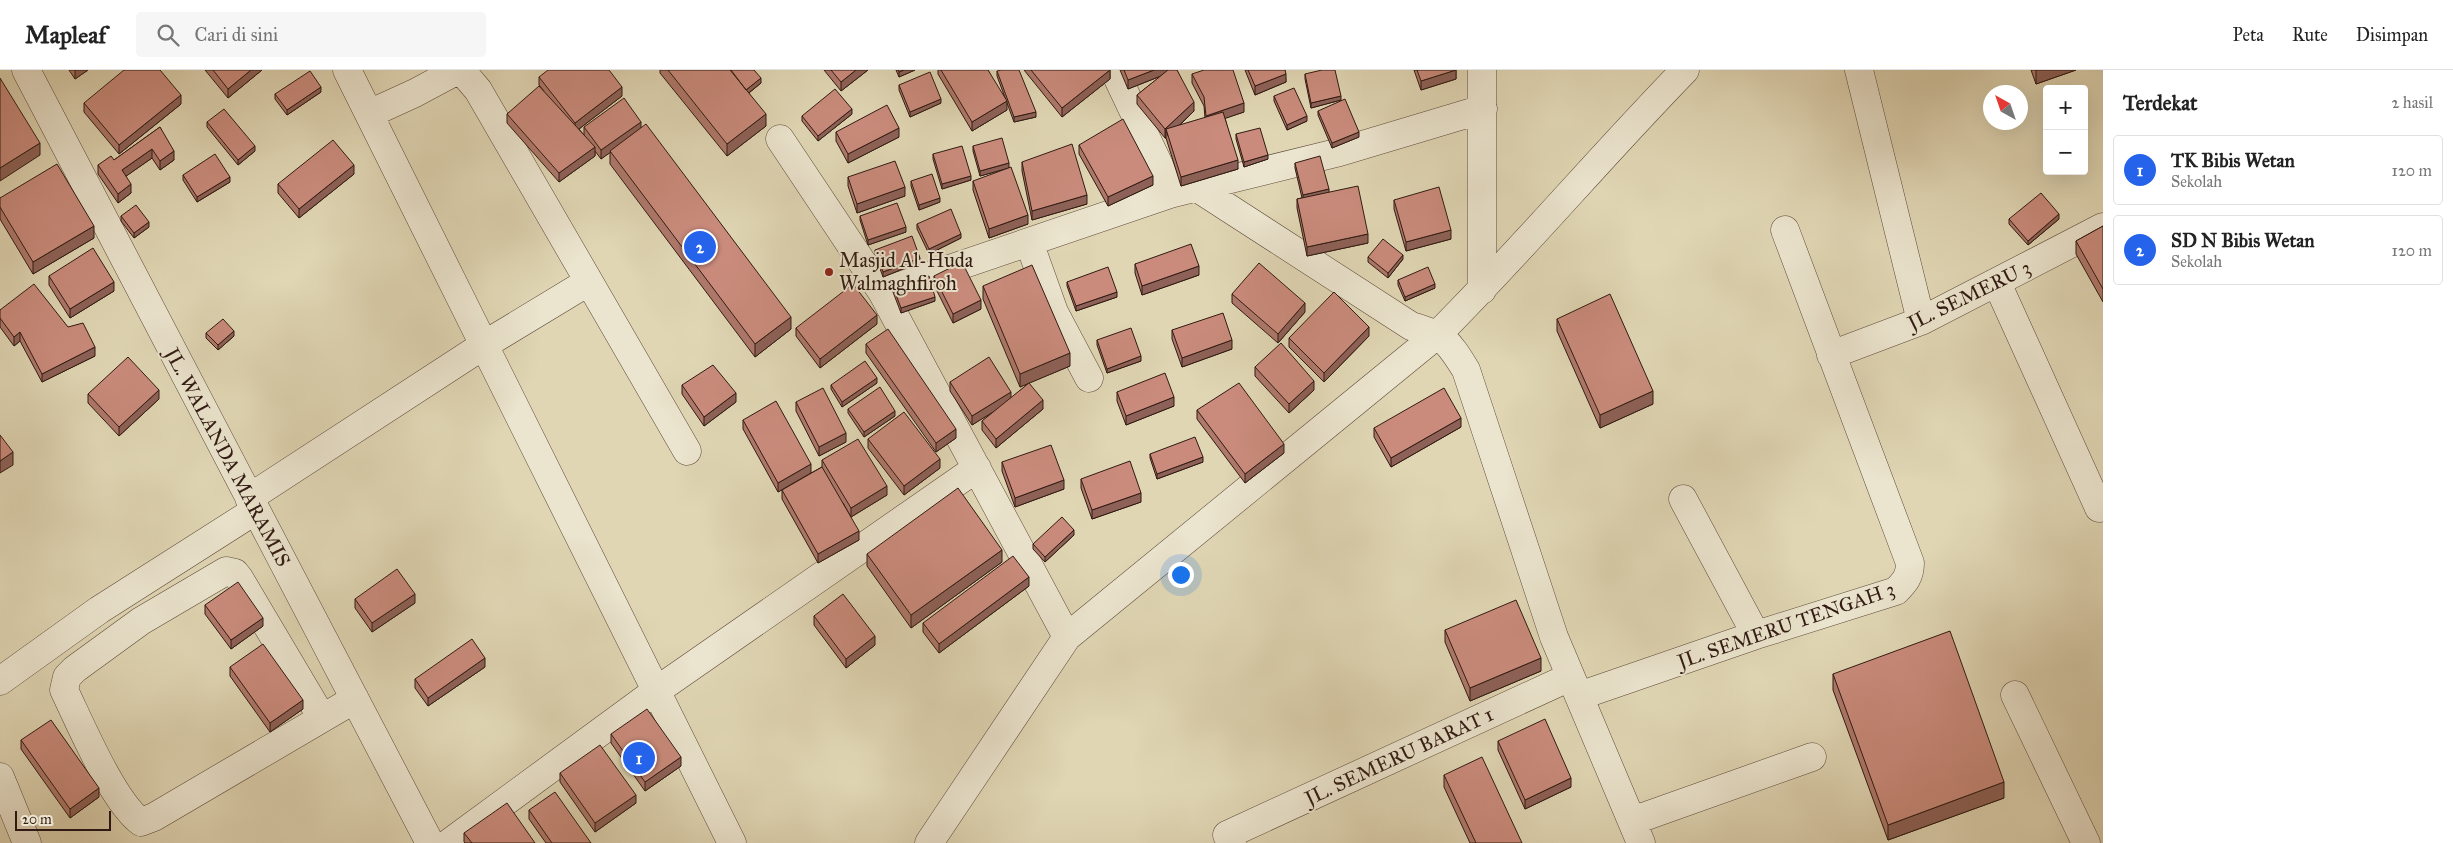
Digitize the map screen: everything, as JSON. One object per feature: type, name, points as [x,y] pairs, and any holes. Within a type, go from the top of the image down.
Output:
[{"type":"street","name":"JL. WALANDA MARAMIS","points":[[26,70],[430,843]]},
{"type":"street","points":[[347,70],[732,843]]},
{"type":"street","points":[[369,114],[415,94],[459,70],[478,90],[687,451]]},
{"type":"street","points":[[1114,70],[1159,165],[1170,194]]},
{"type":"street","points":[[1482,70],[1482,290]]},
{"type":"street","points":[[929,843],[1067,637],[1438,334],[1482,290],[1642,114],[1685,70]]},
{"type":"street","points":[[1859,70],[1921,321]]},
{"type":"street","points":[[882,292],[1196,186],[1336,153],[1483,109]]},
{"type":"street","points":[[780,140],[882,292],[1067,637]]},
{"type":"street","points":[[1196,186],[1410,326],[1438,334],[1453,349],[1466,370],[1532,574],[1575,686],[1636,832],[1812,757]]},
{"type":"street","name":"JL. SEMERU 3","points":[[1831,355],[1921,321],[2103,228]]},
{"type":"street","points":[[1785,230],[1831,355]]},
{"type":"street","points":[[1029,242],[1054,312],[1088,378]]},
{"type":"street","points":[[0,682],[99,610],[484,344],[588,282]]},
{"type":"street","points":[[1997,283],[2099,508]]},
{"type":"street","name":"JL. SEMERU TENGAH 3","points":[[1575,686],[1896,592],[1906,582],[1910,573],[1910,563],[1831,355]]},
{"type":"street","points":[[449,843],[656,691],[977,468]]},
{"type":"street","points":[[1683,499],[1756,634]]},
{"type":"street","points":[[322,718],[239,578],[235,573],[226,571],[141,622],[75,670],[68,677],[64,690],[113,788],[132,816],[141,822],[154,817],[322,718],[354,699]]},
{"type":"street","name":"JL. SEMERU BARAT 1","points":[[1230,839],[1575,686]]},
{"type":"street","points":[[2015,695],[2086,843]]},
{"type":"street","points":[[0,778],[27,843]]},
{"type":"building","points":[[124,70],[160,70],[181,95],[119,145],[84,103]]},
{"type":"building","points":[[213,70],[251,70],[228,89]]},
{"type":"building","points":[[548,70],[609,70],[622,87],[575,123],[539,77]]},
{"type":"building","points":[[668,70],[730,70],[766,114],[727,144]]},
{"type":"building","points":[[731,70],[754,70],[761,78],[746,90]]},
{"type":"building","points":[[831,70],[856,70],[841,82]]},
{"type":"building","points":[[941,70],[988,70],[1007,101],[972,122]]},
{"type":"building","points":[[1019,70],[1036,112],[1014,117],[997,71]]},
{"type":"building","points":[[1031,70],[1110,70],[1062,108]]},
{"type":"building","points":[[1124,70],[1154,70],[1128,80]]},
{"type":"building","points":[[1168,70],[1177,70],[1194,102],[1165,129],[1137,95]]},
{"type":"building","points":[[1204,70],[1233,70],[1244,103],[1206,116],[1204,97],[1192,74]]},
{"type":"building","points":[[1248,70],[1285,70],[1286,74],[1255,86]]},
{"type":"building","points":[[1322,70],[1335,70],[1341,96],[1311,103],[1305,74]]},
{"type":"building","points":[[1417,70],[1456,70],[1421,81]]},
{"type":"building","points":[[310,71],[321,87],[287,110],[275,94]]},
{"type":"building","points":[[930,72],[941,99],[910,112],[899,85]]},
{"type":"building","points":[[0,78],[40,143],[0,168]]},
{"type":"building","points":[[539,86],[595,147],[559,173],[507,114]]},
{"type":"building","points":[[1294,88],[1307,116],[1287,125],[1274,96]]},
{"type":"building","points":[[835,89],[852,109],[818,136],[802,116]]},
{"type":"building","points":[[624,98],[641,122],[601,150],[584,127]]},
{"type":"building","points":[[1345,99],[1359,132],[1332,143],[1318,111]]},
{"type":"building","points":[[887,105],[899,128],[848,154],[836,132]]},
{"type":"building","points":[[224,109],[255,146],[238,160],[207,122]]},
{"type":"building","points":[[1223,112],[1238,160],[1181,177],[1166,129]]},
{"type":"building","points":[[1123,119],[1153,176],[1108,197],[1079,145]]},
{"type":"building","points":[[646,124],[791,317],[755,344],[610,151]]},
{"type":"building","points":[[160,127],[174,151],[160,161],[152,149],[122,170],[131,184],[118,194],[98,165],[111,156],[114,160]]},
{"type":"building","points":[[1260,128],[1268,155],[1244,162],[1236,134]]},
{"type":"building","points":[[1002,138],[1009,163],[980,171],[973,146]]},
{"type":"building","points":[[333,140],[354,165],[299,209],[278,184]]},
{"type":"building","points":[[1072,144],[1087,195],[1032,211],[1022,162]]},
{"type":"building","points":[[962,146],[971,176],[942,184],[933,154]]},
{"type":"building","points":[[215,154],[230,177],[197,197],[183,175]]},
{"type":"building","points":[[1320,156],[1329,189],[1303,195],[1295,163]]},
{"type":"building","points":[[895,161],[905,187],[857,204],[848,177]]},
{"type":"building","points":[[57,164],[94,226],[33,262],[0,207],[0,198]]},
{"type":"building","points":[[1011,167],[1028,215],[989,229],[973,181]]},
{"type":"building","points":[[932,174],[940,198],[919,205],[911,181]]},
{"type":"building","points":[[1358,186],[1368,234],[1307,247],[1297,199]]},
{"type":"building","points":[[1439,187],[1451,230],[1406,242],[1394,200]]},
{"type":"building","points":[[2041,193],[2059,214],[2028,241],[2009,219]]},
{"type":"building","points":[[897,203],[906,227],[868,240],[860,216]]},
{"type":"building","points":[[136,205],[149,222],[134,233],[121,216]]},
{"type":"building","points":[[951,209],[961,234],[929,249],[917,224]]},
{"type":"building","points":[[2103,226],[2103,289],[2076,241]]},
{"type":"building","points":[[912,236],[920,258],[883,272],[875,250]]},
{"type":"building","points":[[1383,239],[1403,255],[1388,273],[1368,257]]},
{"type":"building","points":[[1191,244],[1199,266],[1142,286],[1135,264]]},
{"type":"building","points":[[93,248],[114,282],[70,309],[49,276]]},
{"type":"building","points":[[962,262],[981,300],[953,314],[934,276]]},
{"type":"building","points":[[1259,263],[1305,303],[1278,334],[1232,294]]},
{"type":"building","points":[[1032,265],[1070,353],[1020,374],[983,286]]},
{"type":"building","points":[[1108,267],[1117,292],[1076,306],[1067,282]]},
{"type":"building","points":[[1428,267],[1435,284],[1405,297],[1398,280]]},
{"type":"building","points":[[929,276],[935,297],[901,308],[893,287]]},
{"type":"building","points":[[34,284],[68,327],[83,323],[95,347],[42,374],[20,332],[14,337],[0,318],[0,310]]},
{"type":"building","points":[[853,284],[877,315],[820,359],[796,328]]},
{"type":"building","points":[[1334,292],[1369,327],[1324,373],[1289,338]]},
{"type":"building","points":[[1610,294],[1653,391],[1600,415],[1557,319]]},
{"type":"building","points":[[1223,313],[1232,340],[1182,358],[1172,330]]},
{"type":"building","points":[[223,319],[234,331],[218,345],[206,333]]},
{"type":"building","points":[[1131,328],[1141,356],[1107,369],[1097,340]]},
{"type":"building","points":[[888,329],[956,429],[936,443],[866,344]]},
{"type":"building","points":[[1281,343],[1314,381],[1289,404],[1255,367]]},
{"type":"building","points":[[128,357],[159,390],[119,427],[88,394]]},
{"type":"building","points":[[989,357],[1011,392],[972,416],[950,382]]},
{"type":"building","points":[[865,361],[877,378],[842,402],[831,385]]},
{"type":"building","points":[[713,365],[736,393],[704,417],[682,385]]},
{"type":"building","points":[[1165,373],[1174,397],[1126,416],[1117,392]]},
{"type":"building","points":[[1029,383],[1043,400],[996,439],[982,421]]},
{"type":"building","points":[[1239,383],[1284,444],[1245,474],[1197,410]]},
{"type":"building","points":[[880,387],[895,411],[864,432],[848,409]]},
{"type":"building","points":[[823,388],[846,433],[819,447],[796,402]]},
{"type":"building","points":[[1444,388],[1461,418],[1391,458],[1374,428]]},
{"type":"building","points":[[776,401],[811,464],[778,483],[743,420]]},
{"type":"building","points":[[904,412],[940,459],[904,486],[868,439]]},
{"type":"building","points":[[0,435],[13,452],[0,461]]},
{"type":"building","points":[[1195,437],[1203,457],[1157,474],[1150,454]]},
{"type":"building","points":[[858,439],[887,486],[851,508],[822,460]]},
{"type":"building","points":[[1051,445],[1064,480],[1015,498],[1002,462]]},
{"type":"building","points":[[1130,461],[1141,493],[1092,510],[1081,479]]},
{"type":"building","points":[[822,467],[859,531],[818,554],[782,490]]},
{"type":"building","points":[[958,488],[1002,550],[911,615],[867,554]]},
{"type":"building","points":[[1062,517],[1074,530],[1045,557],[1033,544]]},
{"type":"building","points":[[1013,556],[1029,577],[939,644],[923,623]]},
{"type":"building","points":[[397,569],[415,594],[372,623],[355,599]]},
{"type":"building","points":[[238,582],[263,618],[231,640],[205,605]]},
{"type":"building","points":[[843,594],[875,636],[846,659],[814,616]]},
{"type":"building","points":[[1516,600],[1541,658],[1470,688],[1445,630]]},
{"type":"building","points":[[1950,631],[2004,782],[1888,825],[1833,674]]},
{"type":"building","points":[[472,639],[485,658],[428,698],[415,679]]},
{"type":"building","points":[[263,644],[303,700],[270,723],[230,667]]},
{"type":"building","points":[[647,709],[681,757],[645,782],[611,734]]},
{"type":"building","points":[[1545,719],[1571,778],[1525,800],[1498,741]]},
{"type":"building","points":[[51,720],[99,788],[70,809],[21,740]]},
{"type":"building","points":[[600,745],[636,795],[595,823],[560,773]]},
{"type":"building","points":[[1482,757],[1522,843],[1476,843],[1444,775]]},
{"type":"building","points":[[555,792],[591,843],[552,843],[529,810]]},
{"type":"building","points":[[507,803],[535,843],[472,843],[464,833]]},
{"type":"place","name":"SD N Bibis Wetan","points":[[700,247]]},
{"type":"place","name":"Masjid Al-Huda Walmaghfiroh","points":[[829,272]]},
{"type":"place","name":"TK Bibis Wetan","points":[[639,758]]}]
